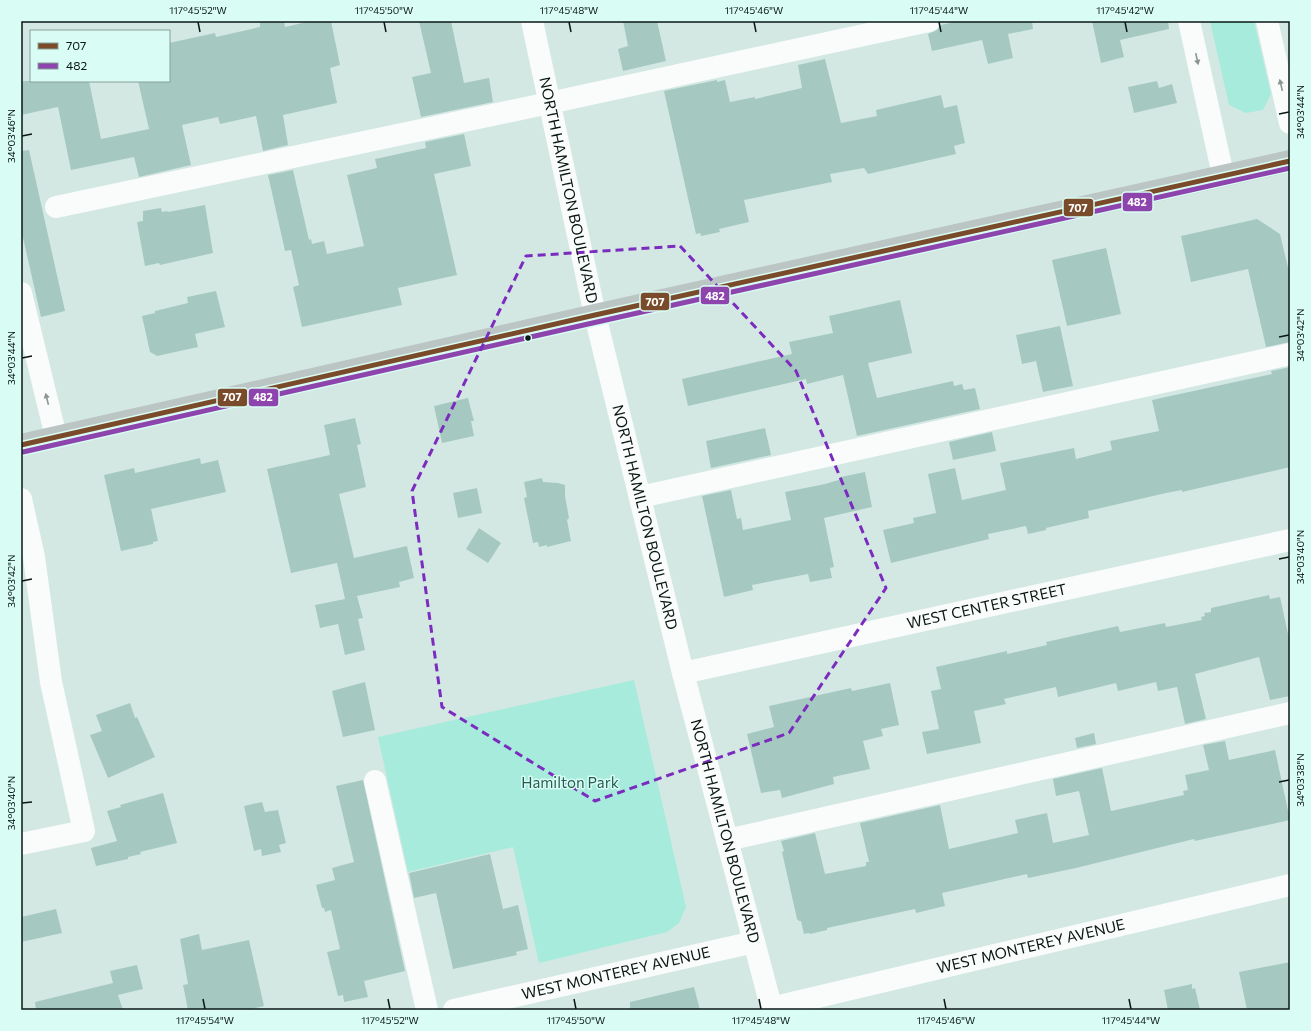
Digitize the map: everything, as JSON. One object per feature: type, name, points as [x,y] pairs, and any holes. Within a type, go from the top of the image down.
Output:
[{"type":"main road","points":[[21,445],[595,315],[1290,161]]},
{"type":"street","name":"NORTH HAMILTON BOULEVARD","points":[[532,21],[595,315],[683,673],[772,1009]]},
{"type":"street","points":[[56,207],[550,103],[929,21]]},
{"type":"street","points":[[1189,21],[1223,175]]},
{"type":"street","points":[[1267,21],[1290,123]]},
{"type":"street","points":[[21,293],[56,437]]},
{"type":"street","points":[[640,498],[1290,354]]},
{"type":"street","points":[[21,499],[34,557],[51,682],[84,831],[21,844]]},
{"type":"street","name":"WEST CENTER STREET","points":[[683,673],[1290,540]]},
{"type":"street","points":[[727,840],[1290,714]]},
{"type":"street","points":[[375,781],[427,1010]]},
{"type":"street","name":"WEST MONTEREY AVENUE","points":[[772,1009],[1290,885]]},
{"type":"street","name":"WEST MONTEREY AVENUE","points":[[454,1010],[754,942]]},
{"type":"highlighted area","points":[[680,246],[796,371],[886,588],[789,733],[595,801],[442,707],[412,491],[526,256]]},
{"type":"green space","points":[[1210,21],[1254,21],[1271,94],[1263,110],[1246,113],[1229,105]]},
{"type":"green space","name":"Hamilton Park","points":[[634,680],[686,907],[679,923],[667,932],[539,963],[513,847],[408,872],[378,737]]},
{"type":"building","points":[[260,21],[284,21],[285,27],[311,21],[331,21],[340,65],[330,68],[337,103],[283,115],[288,145],[263,151],[256,116],[220,124],[218,117],[182,125],[191,165],[139,177],[134,157],[71,170],[58,107],[21,115],[21,81],[89,82],[101,139],[149,129],[138,82],[170,82],[170,43],[215,33],[216,37],[260,27]]},
{"type":"building","points":[[419,21],[451,21],[464,83],[489,78],[493,102],[421,117],[412,77],[431,73]]},
{"type":"building","points":[[623,21],[657,21],[666,61],[623,71],[618,49],[628,46]]},
{"type":"building","points":[[960,21],[1032,21],[1033,29],[1008,34],[1013,58],[988,64],[982,40],[932,51],[928,34],[937,30],[941,25]]},
{"type":"building","points":[[1092,21],[1168,21],[1169,29],[1120,40],[1124,57],[1101,63]]},
{"type":"building","points":[[825,59],[841,123],[877,116],[876,110],[941,95],[944,108],[957,105],[965,143],[954,146],[956,154],[868,174],[864,168],[830,174],[832,182],[744,200],[749,222],[719,229],[720,232],[701,236],[700,233],[696,234],[664,91],[717,80],[717,82],[725,80],[730,102],[755,97],[755,99],[802,88],[798,65]]},
{"type":"building","points":[[1157,81],[1159,88],[1172,84],[1177,103],[1134,113],[1128,87]]},
{"type":"building","points":[[464,134],[471,166],[434,174],[457,275],[398,288],[402,305],[302,327],[293,287],[299,285],[291,250],[285,251],[268,175],[293,170],[309,240],[311,239],[312,244],[324,241],[327,254],[364,246],[347,175],[377,168],[375,159],[426,148],[425,142]]},
{"type":"building","points":[[29,150],[65,311],[41,317],[21,229],[21,151]]},
{"type":"building","points":[[205,205],[213,253],[160,265],[159,263],[145,266],[137,222],[143,221],[143,211],[161,208],[162,212],[168,212]]},
{"type":"building","points":[[1257,219],[1280,234],[1290,276],[1290,342],[1266,347],[1248,269],[1191,282],[1181,236]]},
{"type":"building","points":[[1106,248],[1121,314],[1067,326],[1052,260]]},
{"type":"building","points":[[216,291],[225,327],[195,334],[198,347],[157,356],[150,352],[142,316],[155,313],[155,311],[188,303],[187,297]]},
{"type":"building","points":[[900,300],[912,353],[868,363],[877,398],[953,381],[954,386],[962,384],[964,390],[975,388],[980,409],[857,436],[843,375],[807,384],[806,379],[688,406],[682,379],[792,354],[789,342],[833,333],[829,316]]},
{"type":"building","points":[[1060,326],[1073,386],[1043,392],[1036,361],[1022,364],[1016,335]]},
{"type":"building","points":[[1290,367],[1290,467],[1182,492],[1182,490],[1166,493],[1088,511],[1089,518],[1046,528],[1046,530],[1028,534],[1026,526],[988,534],[989,539],[891,563],[883,530],[914,523],[913,518],[936,513],[928,474],[955,468],[962,500],[1006,490],[1000,463],[1074,448],[1076,459],[1112,450],[1110,441],[1159,431],[1152,400],[1272,374],[1271,371]]},
{"type":"building","points":[[468,398],[474,421],[471,421],[474,436],[442,443],[434,406]]},
{"type":"building","points":[[355,418],[361,444],[357,445],[366,487],[339,494],[354,558],[407,546],[414,578],[399,582],[400,587],[357,596],[363,618],[358,619],[365,650],[345,655],[338,624],[320,628],[315,605],[345,599],[337,563],[291,573],[267,469],[330,455],[324,425]]},
{"type":"building","points":[[765,428],[771,455],[711,468],[706,441]]},
{"type":"building","points":[[992,432],[996,451],[953,460],[949,442]]},
{"type":"building","points":[[200,458],[201,464],[218,460],[226,492],[151,509],[158,541],[153,542],[153,544],[121,551],[104,475],[134,468],[135,473]]},
{"type":"building","points":[[865,472],[872,507],[824,518],[834,567],[830,568],[832,578],[810,582],[808,574],[752,585],[753,590],[724,597],[702,496],[731,490],[737,519],[741,518],[743,530],[791,520],[785,492],[825,484],[842,479],[841,477]]},
{"type":"building","points":[[542,478],[543,482],[565,485],[565,496],[569,518],[567,520],[571,541],[547,547],[547,545],[539,547],[538,542],[533,543],[524,498],[527,497],[524,482]]},
{"type":"building","points":[[477,488],[482,513],[458,518],[453,493]]},
{"type":"building","points":[[479,528],[501,543],[488,563],[466,549]]},
{"type":"building","points":[[1269,595],[1270,599],[1280,597],[1290,643],[1290,696],[1270,700],[1259,657],[1195,674],[1206,719],[1185,724],[1177,687],[1158,691],[1156,682],[1118,691],[1116,683],[1058,697],[1056,687],[1004,699],[1006,704],[974,711],[981,743],[927,754],[922,732],[939,729],[931,691],[941,689],[936,667],[1007,651],[1007,654],[1047,645],[1046,642],[1118,626],[1120,632],[1165,623],[1166,627],[1202,620],[1201,617],[1205,616],[1204,613],[1211,612],[1211,608]]},
{"type":"building","points":[[365,682],[375,730],[343,737],[332,691]]},
{"type":"building","points":[[890,683],[899,725],[881,729],[883,736],[863,741],[870,769],[833,777],[834,784],[782,798],[780,790],[761,793],[747,734],[774,727],[769,706],[851,688],[852,691]]},
{"type":"building","points":[[130,703],[135,718],[137,717],[155,757],[108,778],[90,735],[102,731],[96,715]]},
{"type":"building","points":[[1094,733],[1096,744],[1077,748],[1075,738]]},
{"type":"building","points":[[1225,741],[1229,760],[1275,750],[1290,820],[1195,841],[1194,839],[1076,868],[1028,878],[1027,874],[942,893],[945,906],[916,913],[915,909],[827,928],[827,930],[810,934],[804,934],[801,921],[797,919],[782,852],[784,851],[781,841],[815,833],[825,874],[866,866],[866,862],[869,862],[860,823],[940,805],[949,849],[1018,833],[1015,820],[1047,813],[1053,843],[1089,835],[1079,791],[1056,796],[1053,779],[1102,768],[1111,811],[1184,795],[1183,791],[1188,790],[1185,775],[1209,770],[1203,745]]},
{"type":"building","points":[[363,780],[405,971],[364,981],[368,997],[344,1002],[343,995],[338,996],[327,952],[340,949],[331,910],[325,912],[324,908],[322,908],[316,885],[335,880],[332,868],[354,862],[336,786]]},
{"type":"building","points":[[163,793],[177,843],[140,852],[141,854],[128,857],[128,859],[96,866],[91,848],[117,841],[107,811],[121,807],[120,805]]},
{"type":"building","points":[[262,802],[265,812],[278,810],[286,843],[279,845],[281,852],[262,856],[261,849],[254,851],[244,806]]},
{"type":"building","points":[[490,854],[503,909],[518,905],[528,949],[516,952],[517,955],[453,969],[436,893],[414,898],[409,873]]},
{"type":"building","points":[[56,909],[62,933],[21,942],[21,917]]},
{"type":"building","points":[[199,934],[202,950],[249,940],[264,1006],[248,1010],[188,1010],[183,985],[188,984],[180,939]]},
{"type":"building","points":[[1290,962],[1290,1010],[1247,1010],[1239,972]]},
{"type":"building","points":[[137,965],[143,989],[118,995],[123,1010],[36,1010],[35,1002],[113,983],[110,971]]},
{"type":"building","points":[[1192,984],[1192,989],[1195,988],[1200,1010],[1168,1010],[1164,990]]},
{"type":"building","points":[[694,987],[700,1010],[630,1010],[630,1002]]},
{"type":"transit line","name":"707","points":[[21,445],[595,315],[1290,161]]},
{"type":"transit line","name":"482","points":[[23,452],[597,322],[1290,168]]}]
